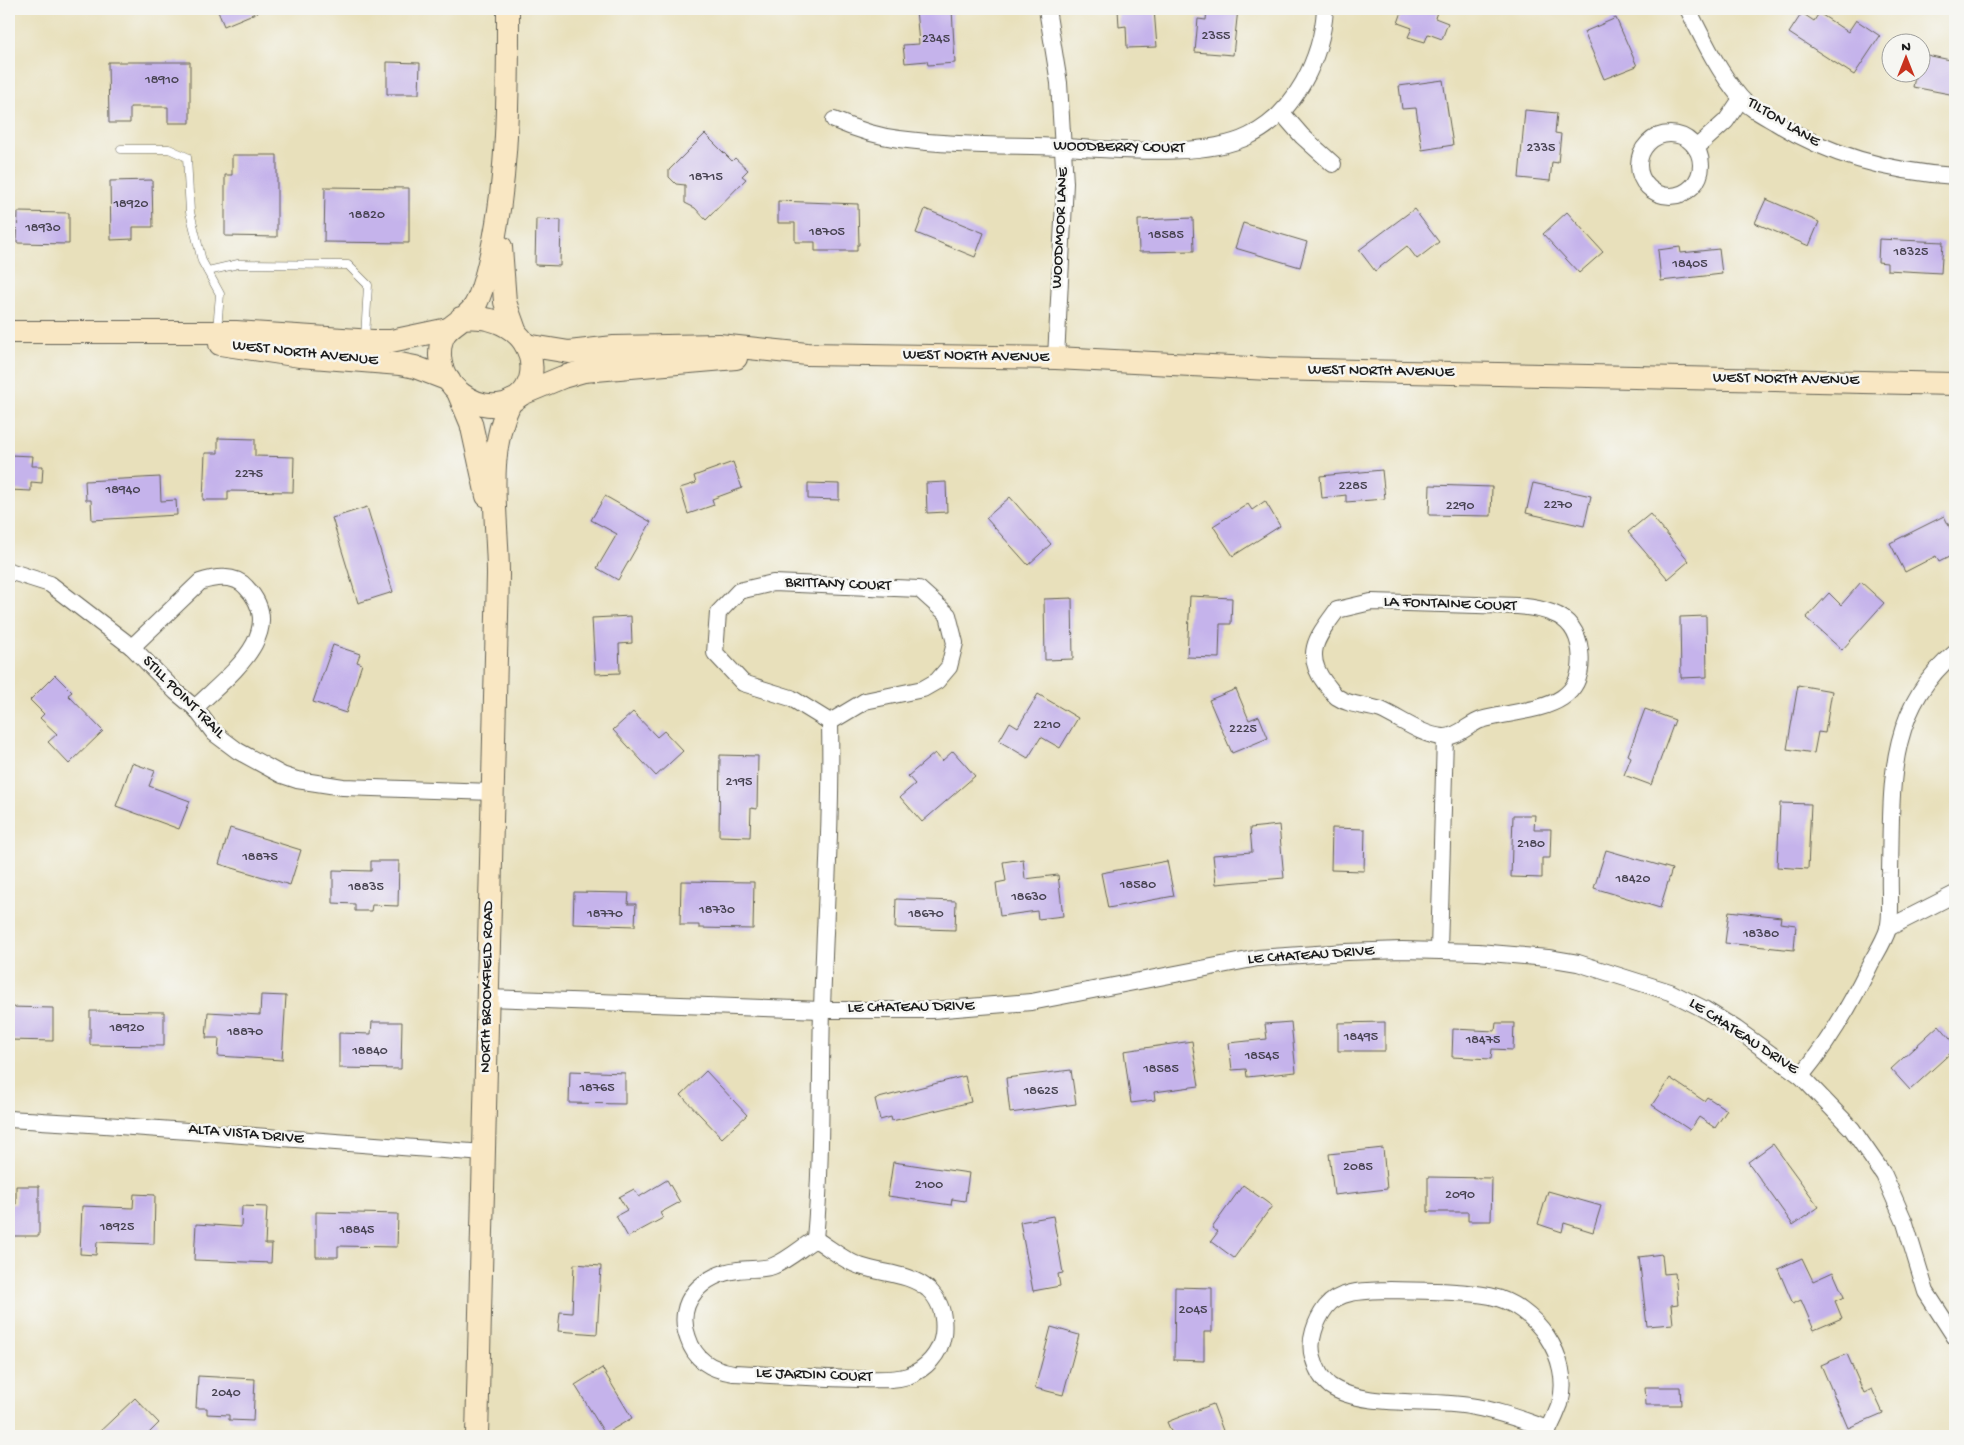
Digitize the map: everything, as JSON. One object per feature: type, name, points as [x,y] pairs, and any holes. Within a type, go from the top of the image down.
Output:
[{"type":"main road","points":[[499,206],[502,281],[509,316],[531,364],[531,379],[517,398],[495,405],[470,401],[453,386],[443,371],[440,346],[454,324],[474,307],[480,293],[499,206],[508,132],[508,9]]},
{"type":"main road","points":[[454,324],[477,317],[487,319],[500,323],[521,339]]},
{"type":"main road","name":"WEST NORTH AVENUE","points":[[9,332],[160,334],[217,332],[391,341],[454,324]]},
{"type":"main road","name":"WEST NORTH AVENUE","points":[[160,334],[300,356],[400,364],[416,367],[453,386]]},
{"type":"main road","name":"WEST NORTH AVENUE","points":[[521,339],[569,352],[614,347],[719,345],[807,354]]},
{"type":"main road","name":"WEST NORTH AVENUE","points":[[517,398],[564,377],[607,367],[807,354],[1056,358],[1269,369],[1955,384]]},
{"type":"main road","name":"NORTH BROOKFIELD ROAD","points":[[453,386],[470,424],[497,538]]},
{"type":"main road","name":"NORTH BROOKFIELD ROAD","points":[[477,1436],[493,792],[497,538],[496,471],[498,441],[503,417],[517,398]]},
{"type":"street","name":"WOODMOOR LANE","points":[[1047,9],[1059,84],[1065,183],[1056,358]]},
{"type":"street","name":"WOODBERRY COURT","points":[[834,120],[859,130],[898,138],[989,145],[1191,150],[1222,146],[1250,136],[1282,113],[1314,64],[1324,28],[1325,9]]},
{"type":"street","name":"TILTON LANE","points":[[1688,9],[1711,54],[1741,99],[1804,140],[1865,163],[1897,170],[1955,176]]},
{"type":"street","points":[[1696,148],[1726,120],[1741,99]]},
{"type":"street","points":[[1282,113],[1302,136],[1333,164]]},
{"type":"street","name":"STILL POINT TRAIL","points":[[9,571],[50,584],[132,647],[176,692],[195,708],[214,733],[261,765],[297,780],[343,787],[493,792]]},
{"type":"street","points":[[132,647],[200,582],[211,578],[226,578],[242,582],[252,593],[261,609],[262,626],[258,638],[249,654],[195,708]]},
{"type":"street","name":"BRITTANY COURT","points":[[772,583],[919,589],[948,615],[955,643],[949,667],[937,681],[923,689],[865,701],[830,722],[791,698],[743,683],[715,653],[718,613],[739,590],[772,583]]},
{"type":"street","name":"LA FONTAINE COURT","points":[[1371,602],[1523,606],[1553,613],[1572,627],[1578,638],[1582,666],[1577,682],[1569,693],[1542,709],[1503,714],[1478,721],[1465,730],[1445,737],[1427,733],[1379,710],[1337,697],[1316,670],[1314,653],[1317,638],[1337,610],[1371,602]]},
{"type":"street","points":[[1802,1076],[1838,1026],[1888,928],[1891,799],[1894,764],[1901,732],[1912,703],[1931,676],[1955,653]]},
{"type":"street","points":[[815,1239],[822,1102],[822,1010],[827,904],[830,722]]},
{"type":"street","points":[[1439,950],[1445,737]]},
{"type":"street","points":[[1888,928],[1955,894]]},
{"type":"street","name":"LE CHATEAU DRIVE","points":[[488,998],[822,1010],[932,1010],[1031,1002],[1258,958],[1346,952],[1439,950],[1548,958],[1621,975],[1670,992],[1720,1019],[1802,1076],[1852,1130],[1884,1175],[1905,1223],[1926,1292],[1955,1337]]},
{"type":"street","name":"ALTA VISTA DRIVE","points":[[9,1119],[173,1128],[301,1140],[484,1153]]},
{"type":"street","name":"LE JARDIN COURT","points":[[815,1239],[844,1259],[860,1266],[915,1281],[929,1290],[940,1307],[944,1327],[942,1342],[935,1357],[910,1375],[896,1379],[733,1373],[718,1371],[703,1363],[691,1348],[685,1330],[683,1315],[689,1300],[701,1284],[717,1274],[771,1267],[815,1239]]},
{"type":"street","points":[[1361,1291],[1432,1291],[1490,1296],[1506,1301],[1522,1310],[1536,1322],[1547,1336],[1556,1354],[1562,1376],[1560,1403],[1551,1432],[1500,1412],[1468,1405],[1374,1400],[1346,1393],[1329,1386],[1318,1372],[1312,1354],[1313,1337],[1318,1319],[1327,1305],[1343,1296],[1361,1291]]},
{"type":"lane","points":[[121,149],[170,149],[187,157],[190,212],[202,261],[220,294],[217,332]]},
{"type":"lane","points":[[208,271],[238,264],[348,265],[368,285],[365,341]]},
{"type":"building","points":[[217,9],[265,9],[224,26]]},
{"type":"building","points":[[916,9],[952,9],[955,63],[928,65],[927,61],[905,63],[903,45],[919,44]]},
{"type":"building","points":[[1118,9],[1154,9],[1157,47],[1127,48],[1126,26],[1119,27]]},
{"type":"building","points":[[1207,9],[1238,9],[1233,55],[1195,52],[1198,19],[1206,20]]},
{"type":"building","points":[[1403,9],[1438,9],[1435,18],[1448,23],[1442,39],[1428,34],[1425,42],[1408,37],[1412,28],[1398,23]]},
{"type":"building","points":[[1802,13],[1814,21],[1819,13],[1848,32],[1856,20],[1880,36],[1854,75],[1789,33]]},
{"type":"building","points":[[1616,18],[1637,66],[1604,79],[1584,32]]},
{"type":"building","points":[[1932,56],[1955,61],[1955,95],[1913,87],[1914,82],[1932,82]]},
{"type":"building","points":[[108,62],[190,62],[190,123],[168,123],[168,107],[130,107],[130,123],[109,123]]},
{"type":"building","points":[[387,62],[420,63],[419,94],[387,94]]},
{"type":"building","points":[[1443,80],[1453,145],[1422,150],[1416,108],[1402,109],[1399,86]]},
{"type":"building","points":[[1525,110],[1557,113],[1555,133],[1561,134],[1558,163],[1552,162],[1550,181],[1519,178]]},
{"type":"building","points":[[705,134],[732,161],[735,158],[748,170],[742,176],[746,179],[706,220],[695,208],[685,203],[685,185],[676,184],[669,177],[669,170]]},
{"type":"building","points":[[232,155],[277,155],[277,237],[225,236],[225,175],[232,175]]},
{"type":"building","points":[[152,180],[153,227],[133,227],[133,239],[111,240],[110,181]]},
{"type":"building","points":[[325,187],[409,188],[409,243],[324,242]]},
{"type":"building","points":[[1766,199],[1819,222],[1809,246],[1755,223]]},
{"type":"building","points":[[778,201],[858,204],[859,245],[857,245],[857,251],[815,251],[815,242],[795,242],[795,223],[778,223]]},
{"type":"building","points":[[925,209],[984,233],[975,257],[916,233]]},
{"type":"building","points":[[1414,209],[1439,242],[1417,259],[1407,246],[1375,271],[1359,250]]},
{"type":"building","points":[[18,212],[69,213],[69,244],[17,243]]},
{"type":"building","points":[[1567,212],[1603,252],[1579,273],[1543,234]]},
{"type":"building","points":[[1193,218],[1194,251],[1139,252],[1138,220]]},
{"type":"building","points":[[536,219],[561,220],[560,266],[535,265]]},
{"type":"building","points":[[1243,223],[1307,242],[1300,267],[1235,248]]},
{"type":"building","points":[[1879,239],[1943,242],[1941,273],[1887,270],[1887,263],[1878,262]]},
{"type":"building","points":[[1680,247],[1681,253],[1719,249],[1722,274],[1661,281],[1658,250]]},
{"type":"building","points":[[218,438],[255,439],[255,456],[294,457],[293,492],[228,491],[228,500],[203,500],[205,453],[218,453]]},
{"type":"building","points":[[9,455],[33,456],[32,466],[43,466],[42,483],[31,482],[31,491],[9,490]]},
{"type":"building","points":[[733,462],[742,488],[712,499],[714,505],[688,514],[680,488],[696,483],[694,476]]},
{"type":"building","points":[[1382,470],[1385,499],[1346,502],[1346,495],[1322,498],[1320,476]]},
{"type":"building","points":[[160,477],[161,501],[176,500],[177,515],[92,520],[91,500],[86,500],[85,481]]},
{"type":"building","points":[[946,482],[947,512],[927,513],[926,483]]},
{"type":"building","points":[[808,483],[839,484],[839,500],[808,499]]},
{"type":"building","points":[[1533,483],[1591,496],[1584,526],[1526,513]]},
{"type":"building","points":[[1430,485],[1492,487],[1491,516],[1429,515]]},
{"type":"building","points":[[605,496],[651,522],[618,580],[597,568],[617,534],[591,520]]},
{"type":"building","points":[[1010,497],[1051,544],[1028,565],[986,518]]},
{"type":"building","points":[[1265,501],[1280,526],[1233,556],[1213,526],[1248,504],[1252,510]]},
{"type":"building","points":[[367,507],[393,592],[358,603],[332,518]]},
{"type":"building","points":[[1650,514],[1689,561],[1668,579],[1628,532]]},
{"type":"building","points":[[1944,516],[1955,538],[1955,554],[1939,562],[1936,556],[1905,572],[1890,543]]},
{"type":"building","points":[[1861,582],[1884,603],[1842,650],[1806,618],[1829,593],[1841,605]]},
{"type":"building","points":[[1190,596],[1232,598],[1231,624],[1220,624],[1219,658],[1187,657]]},
{"type":"building","points":[[1072,598],[1073,659],[1045,660],[1044,599]]},
{"type":"building","points":[[631,616],[632,643],[619,644],[620,673],[595,674],[592,618]]},
{"type":"building","points":[[1706,616],[1707,677],[1681,678],[1680,617]]},
{"type":"building","points":[[333,645],[360,654],[357,662],[362,664],[346,713],[313,702]]},
{"type":"building","points":[[55,675],[72,692],[68,695],[103,731],[69,764],[48,742],[57,734],[40,718],[44,714],[30,700]]},
{"type":"building","points":[[1798,685],[1832,691],[1825,733],[1818,732],[1814,753],[1787,749]]},
{"type":"building","points":[[1236,689],[1249,720],[1259,716],[1268,738],[1232,753],[1209,700]]},
{"type":"building","points":[[1038,694],[1078,718],[1060,748],[1041,737],[1028,758],[999,741],[1010,722],[1018,727]]},
{"type":"building","points":[[1645,709],[1675,720],[1651,785],[1624,775],[1631,757],[1628,755]]},
{"type":"building","points":[[633,712],[657,737],[664,731],[683,751],[656,776],[613,730]]},
{"type":"building","points":[[953,751],[975,776],[922,822],[900,797],[915,784],[908,776],[935,753],[942,761]]},
{"type":"building","points":[[720,755],[758,756],[757,809],[751,808],[750,837],[719,836]]},
{"type":"building","points":[[132,763],[155,771],[149,786],[190,801],[179,829],[116,806]]},
{"type":"building","points":[[1780,803],[1811,804],[1808,869],[1777,867]]},
{"type":"building","points":[[1513,815],[1535,815],[1534,829],[1551,829],[1550,858],[1542,858],[1542,878],[1511,877]]},
{"type":"building","points":[[1279,825],[1284,878],[1216,884],[1213,855],[1252,852],[1250,828]]},
{"type":"building","points":[[230,828],[301,850],[290,885],[219,864]]},
{"type":"building","points":[[1332,828],[1365,829],[1364,871],[1331,870]]},
{"type":"building","points":[[1606,850],[1672,869],[1660,908],[1594,888]]},
{"type":"building","points":[[1023,859],[1025,879],[1058,875],[1063,916],[1038,919],[1037,911],[1000,916],[996,883],[1006,881],[1003,862]]},
{"type":"building","points":[[371,861],[399,861],[398,906],[372,905],[371,911],[355,911],[355,904],[333,903],[333,870],[371,871]]},
{"type":"building","points":[[1167,861],[1174,896],[1108,908],[1101,873]]},
{"type":"building","points":[[681,881],[754,882],[753,929],[699,928],[699,925],[680,925]]},
{"type":"building","points":[[574,892],[629,893],[628,904],[636,904],[635,926],[573,924]]},
{"type":"building","points":[[896,899],[956,901],[955,930],[895,928]]},
{"type":"building","points":[[1729,911],[1781,917],[1780,923],[1796,925],[1794,950],[1725,943]]},
{"type":"building","points":[[261,995],[286,996],[282,1060],[218,1056],[219,1038],[206,1038],[208,1012],[260,1015]]},
{"type":"building","points":[[9,1007],[53,1008],[53,1041],[9,1040]]},
{"type":"building","points":[[90,1011],[164,1012],[164,1046],[90,1045]]},
{"type":"building","points":[[372,1022],[402,1022],[401,1069],[339,1068],[339,1033],[371,1034]]},
{"type":"building","points":[[1291,1022],[1296,1072],[1247,1077],[1246,1069],[1232,1070],[1229,1043],[1267,1039],[1265,1024]]},
{"type":"building","points":[[1385,1022],[1385,1051],[1338,1051],[1338,1023]]},
{"type":"building","points":[[1496,1023],[1514,1023],[1513,1050],[1492,1049],[1491,1059],[1452,1057],[1453,1029],[1495,1031]]},
{"type":"building","points":[[1939,1025],[1955,1044],[1955,1049],[1910,1090],[1891,1069]]},
{"type":"building","points":[[1192,1041],[1199,1086],[1154,1092],[1155,1100],[1131,1103],[1124,1051]]},
{"type":"building","points":[[1071,1070],[1076,1104],[1010,1113],[1006,1078]]},
{"type":"building","points":[[570,1071],[625,1073],[625,1104],[569,1103]]},
{"type":"building","points":[[706,1071],[747,1115],[722,1138],[681,1095]]},
{"type":"building","points":[[965,1076],[971,1102],[892,1121],[891,1117],[880,1120],[875,1099]]},
{"type":"building","points":[[1670,1078],[1704,1101],[1707,1097],[1727,1110],[1715,1128],[1699,1117],[1690,1130],[1652,1105]]},
{"type":"building","points":[[1773,1144],[1819,1207],[1793,1225],[1748,1162]]},
{"type":"building","points":[[1383,1148],[1387,1189],[1334,1195],[1329,1154]]},
{"type":"building","points":[[893,1162],[969,1173],[965,1201],[952,1199],[951,1205],[888,1196]]},
{"type":"building","points":[[1428,1177],[1492,1178],[1491,1221],[1468,1221],[1468,1212],[1428,1212]]},
{"type":"building","points":[[667,1180],[680,1202],[660,1213],[663,1218],[628,1237],[616,1216],[627,1210],[619,1197],[634,1189],[639,1197]]},
{"type":"building","points":[[1243,1185],[1272,1206],[1234,1258],[1211,1241],[1218,1232],[1212,1228]]},
{"type":"building","points":[[16,1186],[39,1186],[39,1236],[9,1236],[9,1204],[16,1204]]},
{"type":"building","points":[[1548,1191],[1601,1206],[1593,1232],[1564,1223],[1562,1232],[1538,1224]]},
{"type":"building","points":[[134,1194],[155,1195],[154,1244],[97,1242],[96,1255],[80,1254],[82,1206],[133,1208]]},
{"type":"building","points":[[242,1206],[267,1207],[265,1244],[272,1244],[271,1263],[194,1260],[196,1224],[241,1227]]},
{"type":"building","points":[[316,1212],[398,1214],[397,1247],[338,1246],[338,1257],[316,1257]]},
{"type":"building","points":[[1053,1216],[1063,1273],[1058,1274],[1060,1286],[1033,1291],[1020,1222]]},
{"type":"building","points":[[1662,1254],[1664,1274],[1675,1273],[1678,1304],[1671,1305],[1673,1324],[1647,1326],[1639,1257]]},
{"type":"building","points":[[1802,1258],[1813,1281],[1833,1272],[1844,1297],[1835,1301],[1842,1318],[1814,1330],[1801,1300],[1793,1304],[1778,1269]]},
{"type":"building","points":[[574,1264],[601,1266],[597,1334],[558,1331],[560,1312],[572,1313]]},
{"type":"building","points":[[1175,1287],[1212,1288],[1212,1332],[1204,1332],[1204,1361],[1174,1360]]},
{"type":"building","points":[[1051,1327],[1079,1335],[1063,1395],[1035,1388]]},
{"type":"building","points":[[1847,1354],[1864,1393],[1872,1389],[1883,1413],[1848,1428],[1821,1365]]},
{"type":"building","points":[[602,1368],[632,1418],[605,1434],[575,1385]]},
{"type":"building","points":[[198,1376],[255,1379],[253,1421],[229,1420],[229,1415],[207,1414],[207,1408],[196,1408]]},
{"type":"building","points":[[1645,1387],[1680,1387],[1681,1405],[1646,1405]]},
{"type":"building","points":[[135,1398],[159,1423],[146,1436],[95,1436]]},
{"type":"building","points":[[1213,1404],[1225,1436],[1173,1436],[1167,1422]]}]
